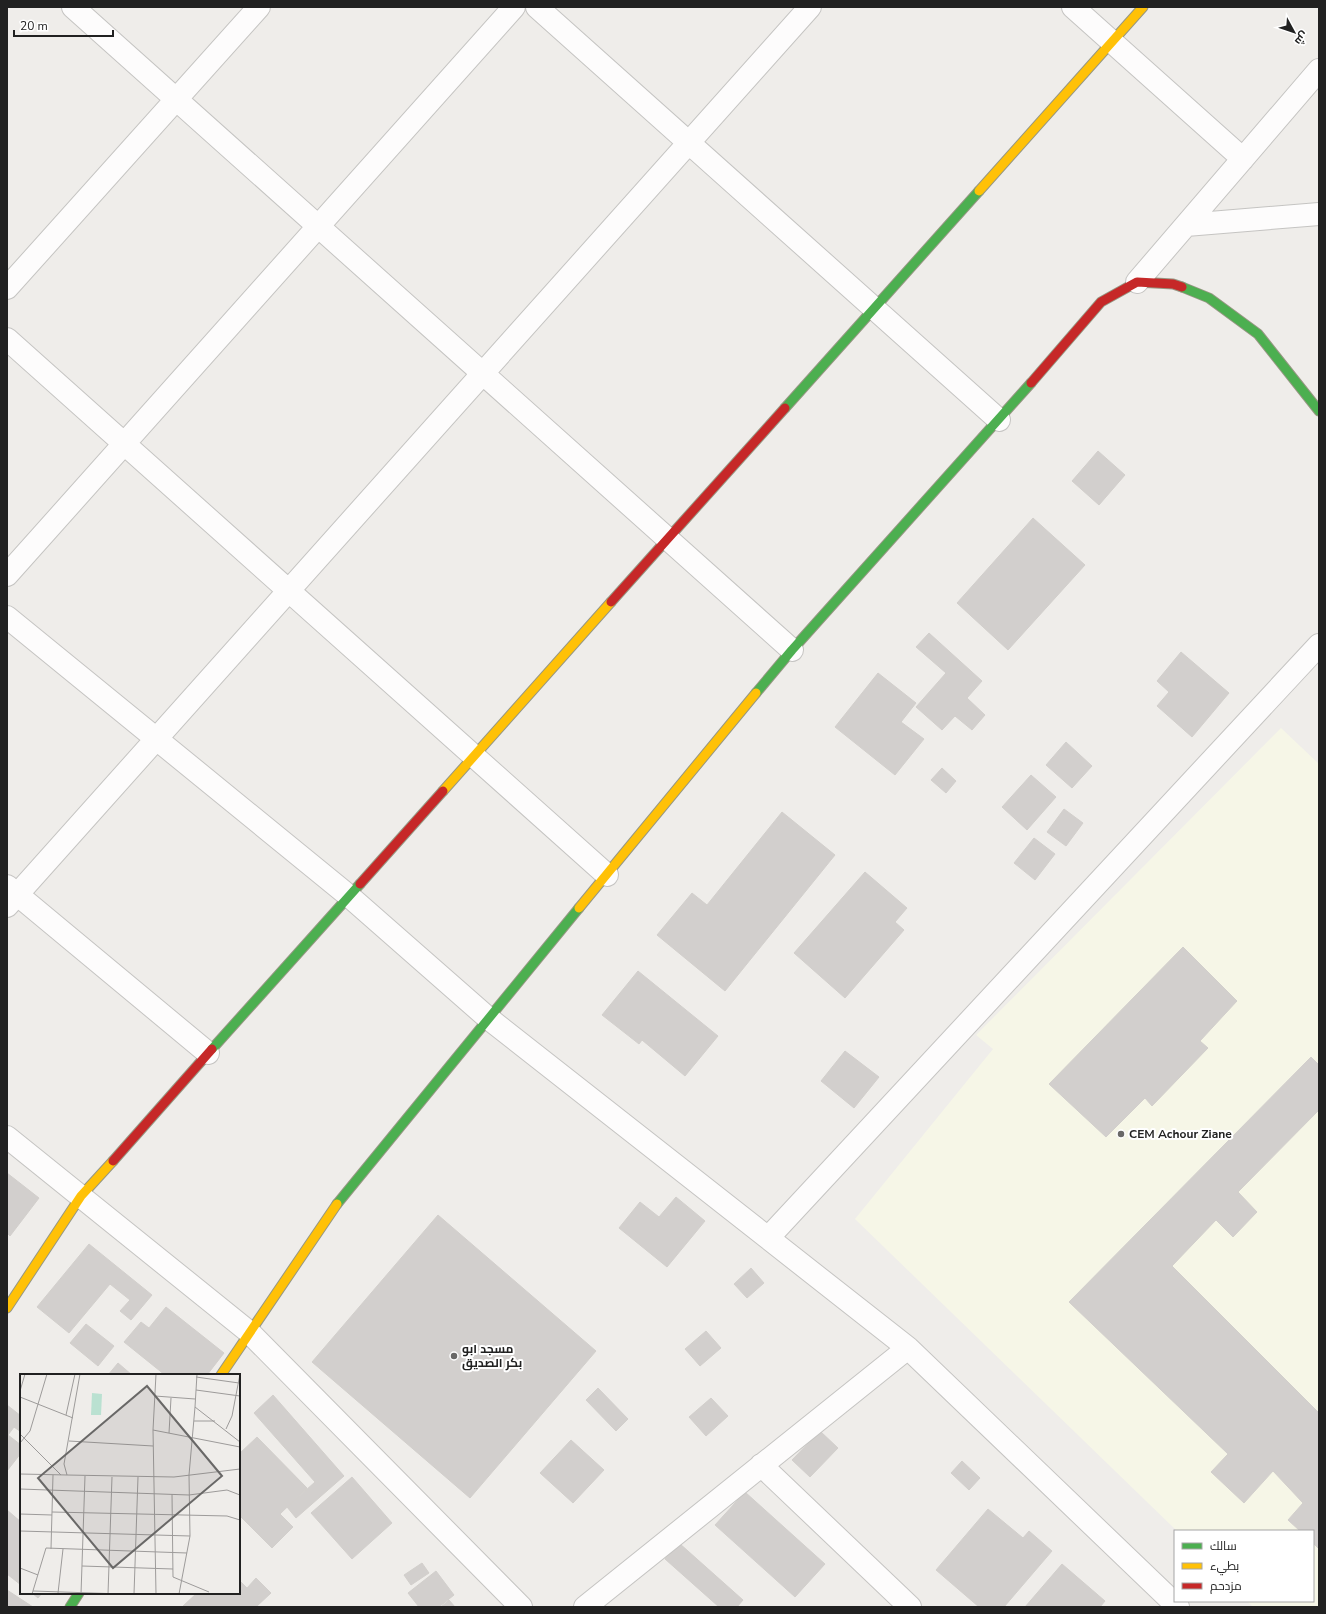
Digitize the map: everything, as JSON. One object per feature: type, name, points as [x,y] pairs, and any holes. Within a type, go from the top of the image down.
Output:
[{"type":"street","points":[[73,7],[792,650]]},
{"type":"street","points":[[7,288],[259,7]]},
{"type":"street","points":[[7,575],[514,7]]},
{"type":"street","points":[[537,7],[999,420]]},
{"type":"street","points":[[208,1053],[10,896],[156,738],[810,7]]},
{"type":"street","points":[[1073,7],[1243,159]]},
{"type":"street","points":[[7,1308],[81,1196],[1144,7]]},
{"type":"street","points":[[222,1374],[344,1194],[792,650],[999,420],[1101,302],[1137,282],[1319,70]]},
{"type":"street","points":[[1186,225],[1319,214]]},
{"type":"street","points":[[1137,282],[1173,284],[1209,298],[1258,334],[1319,411]]},
{"type":"street","points":[[7,338],[607,875]]},
{"type":"street","points":[[7,617],[349,896],[488,1018],[908,1348],[1178,1607]]},
{"type":"street","points":[[768,1238],[1319,645]]},
{"type":"street","points":[[7,1137],[249,1332],[521,1607]]},
{"type":"street","points":[[584,1607],[908,1348]]},
{"type":"street","points":[[761,1466],[910,1607]]},
{"type":"street","points":[[70,1607],[78,1594]]},
{"type":"shaded area","name":"CEM Achour Ziane","points":[[1281,728],[1319,764],[1319,1607],[1253,1607],[1248,1602],[1314,1602],[1314,1530],[1176,1530],[855,1219],[993,1049],[976,1035]]},
{"type":"building","points":[[1098,451],[1125,475],[1099,505],[1072,481]]},
{"type":"building","points":[[1033,518],[1085,565],[1008,650],[957,603]]},
{"type":"building","points":[[929,633],[982,681],[967,698],[985,715],[972,730],[955,716],[942,730],[916,707],[946,673],[916,647]]},
{"type":"building","points":[[1181,652],[1229,693],[1192,737],[1157,706],[1169,692],[1157,681]]},
{"type":"building","points":[[878,673],[916,703],[901,722],[924,739],[895,775],[835,727]]},
{"type":"building","points":[[1066,742],[1092,766],[1072,788],[1046,765]]},
{"type":"building","points":[[942,768],[956,781],[946,793],[931,780]]},
{"type":"building","points":[[1031,775],[1056,797],[1027,830],[1002,807]]},
{"type":"building","points":[[1064,809],[1083,823],[1066,846],[1047,832]]},
{"type":"building","points":[[782,812],[835,855],[725,991],[657,935],[692,893],[707,905]]},
{"type":"building","points":[[1034,838],[1055,854],[1035,880],[1014,863]]},
{"type":"building","points":[[865,872],[907,908],[895,922],[904,930],[845,998],[794,953]]},
{"type":"building","points":[[1183,947],[1237,1001],[1200,1041],[1208,1048],[1152,1106],[1145,1098],[1106,1137],[1049,1084]]},
{"type":"building","points":[[638,971],[718,1036],[685,1076],[642,1040],[639,1044],[602,1015]]},
{"type":"building","points":[[845,1051],[879,1077],[854,1108],[821,1081]]},
{"type":"building","points":[[1311,1057],[1319,1065],[1319,1110],[1238,1192],[1257,1212],[1233,1237],[1216,1220],[1172,1266],[1319,1413],[1319,1549],[1314,1544],[1314,1530],[1299,1530],[1288,1520],[1303,1503],[1273,1471],[1244,1503],[1211,1472],[1228,1454],[1069,1302]]},
{"type":"building","points":[[7,1173],[39,1198],[10,1236],[7,1233]]},
{"type":"building","points":[[676,1197],[705,1221],[667,1267],[619,1228],[640,1202],[659,1217]]},
{"type":"building","name":"مسجد ابو بكر الصديق","points":[[438,1215],[596,1351],[470,1498],[312,1362]]},
{"type":"building","points":[[89,1244],[152,1295],[131,1320],[120,1311],[130,1300],[110,1284],[69,1333],[37,1307]]},
{"type":"building","points":[[751,1268],[764,1283],[747,1298],[734,1284]]},
{"type":"building","points":[[166,1307],[224,1353],[208,1374],[164,1374],[124,1342],[141,1322],[149,1328]]},
{"type":"building","points":[[86,1324],[114,1346],[98,1366],[70,1343]]},
{"type":"building","points":[[706,1331],[721,1348],[700,1366],[685,1349]]},
{"type":"building","points":[[118,1363],[131,1374],[109,1374]]},
{"type":"building","points":[[598,1388],[628,1419],[616,1431],[586,1400]]},
{"type":"building","points":[[273,1395],[344,1476],[296,1518],[287,1507],[315,1482],[254,1413]]},
{"type":"building","points":[[711,1398],[728,1416],[706,1436],[689,1417]]},
{"type":"building","points":[[7,1405],[20,1415],[20,1431],[14,1427],[8,1435],[20,1444],[20,1454],[7,1471]]},
{"type":"building","points":[[820,1431],[838,1448],[810,1477],[792,1460]]},
{"type":"building","points":[[257,1437],[307,1488],[280,1514],[293,1527],[272,1548],[240,1516],[240,1453]]},
{"type":"building","points":[[571,1440],[604,1470],[573,1503],[540,1473]]},
{"type":"building","points":[[962,1461],[980,1478],[969,1490],[951,1473]]},
{"type":"building","points":[[352,1477],[392,1523],[352,1559],[311,1513]]},
{"type":"building","points":[[745,1492],[825,1564],[795,1597],[715,1525]]},
{"type":"building","points":[[988,1509],[1023,1538],[1029,1531],[1052,1551],[1004,1607],[979,1607],[936,1570]]},
{"type":"building","points":[[7,1510],[20,1521],[20,1584],[7,1574]]},
{"type":"building","points":[[679,1543],[743,1600],[737,1607],[719,1607],[665,1559]]},
{"type":"building","points":[[422,1563],[429,1573],[411,1585],[404,1575]]},
{"type":"building","points":[[1062,1564],[1105,1601],[1100,1607],[1025,1607]]},
{"type":"building","points":[[436,1571],[454,1595],[439,1607],[419,1607],[408,1593]]},
{"type":"building","points":[[256,1578],[271,1593],[256,1607],[183,1606],[196,1594],[240,1594],[240,1581],[247,1588]]},
{"type":"building","points":[[7,1590],[33,1607],[7,1607]]},
{"type":"building","points":[[33,1594],[41,1594],[38,1598]]},
{"type":"building","points":[[449,1600],[455,1607],[441,1607]]},
{"type":"traffic: fast","points":[[785,408],[979,191]]},
{"type":"traffic: fast","points":[[1182,287],[1209,298],[1258,334],[1319,411]]},
{"type":"traffic: fast","points":[[756,693],[792,650],[1031,383]]},
{"type":"traffic: fast","points":[[212,1049],[360,884]]},
{"type":"traffic: fast","points":[[337,1204],[579,908]]},
{"type":"traffic: fast","points":[[70,1607],[78,1594]]},
{"type":"traffic: slow","points":[[979,191],[1143,7]]},
{"type":"traffic: slow","points":[[443,791],[611,602]]},
{"type":"traffic: slow","points":[[579,908],[756,693]]},
{"type":"traffic: slow","points":[[7,1308],[81,1196],[113,1161]]},
{"type":"traffic: slow","points":[[222,1374],[337,1204]]},
{"type":"traffic: jam","points":[[1031,383],[1101,302],[1137,282],[1173,284],[1182,287]]},
{"type":"traffic: jam","points":[[611,602],[785,408]]},
{"type":"traffic: jam","points":[[360,884],[443,791]]},
{"type":"traffic: jam","points":[[113,1161],[212,1049]]},
{"type":"place","name":"CEM Achour Ziane","points":[[1121,1134]]},
{"type":"place","name":"مسجد ابو بكر الصديق","points":[[454,1356]]}]
